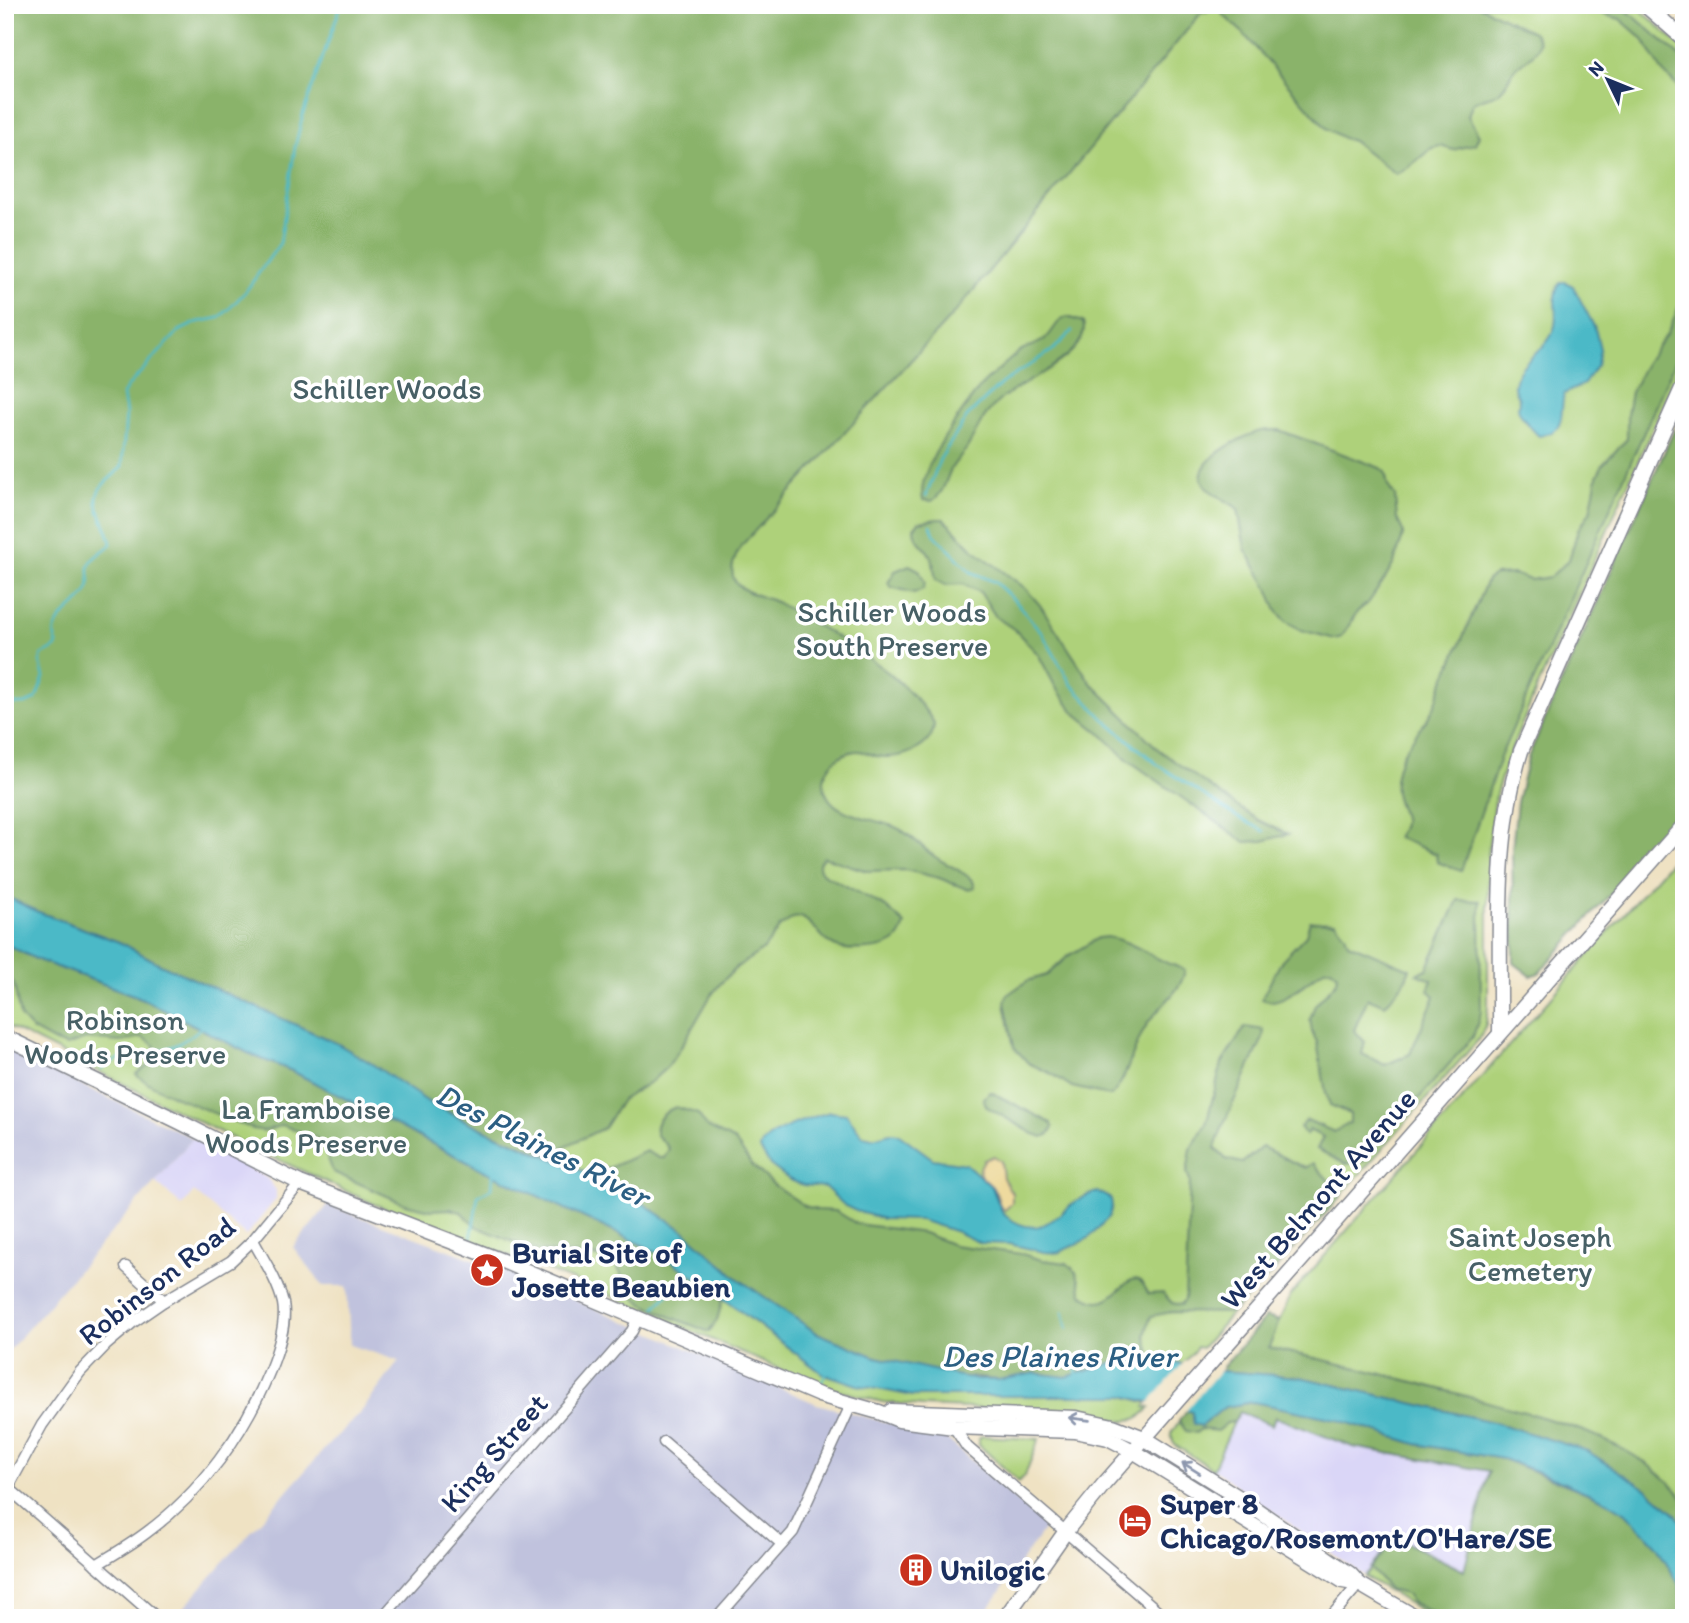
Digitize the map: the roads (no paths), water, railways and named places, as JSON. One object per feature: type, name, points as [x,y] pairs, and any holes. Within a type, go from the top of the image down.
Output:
[{"type":"main road","points":[[1645,5],[1684,38]]},
{"type":"main road","points":[[1500,1033],[1501,880],[1506,812],[1521,751],[1684,384]]},
{"type":"main road","name":"West Belmont Avenue","points":[[1005,1618],[1066,1531],[1144,1438],[1684,825]]},
{"type":"main road","points":[[5,1037],[174,1118],[300,1183],[505,1262],[781,1381],[899,1420],[954,1427],[1075,1431],[1108,1438],[1343,1581],[1359,1584]]},
{"type":"main road","points":[[879,1412],[1076,1418],[1113,1426],[1144,1438],[1247,1503],[1350,1574],[1359,1584],[1417,1618]]},
{"type":"street","name":"Robinson Road","points":[[6,1489],[41,1424],[80,1373],[106,1345],[164,1301],[231,1261],[253,1240],[300,1183]]},
{"type":"street","points":[[96,1565],[147,1532],[211,1473],[246,1421],[261,1392],[277,1353],[282,1332],[283,1304],[253,1240]]},
{"type":"street","points":[[126,1267],[164,1301]]},
{"type":"street","name":"King Street","points":[[382,1618],[632,1331],[638,1318]]},
{"type":"street","points":[[717,1618],[797,1524],[851,1405]]},
{"type":"street","points":[[954,1427],[967,1447],[1166,1618]]},
{"type":"street","points":[[664,1442],[782,1544]]},
{"type":"street","points":[[6,1489],[157,1618]]},
{"type":"street","points":[[1330,1618],[1359,1584]]},
{"type":"water","points":[[1561,282],[1573,286],[1595,328],[1600,349],[1597,365],[1584,384],[1564,394],[1558,426],[1548,434],[1539,436],[1520,413],[1514,385],[1521,369],[1545,344],[1554,329],[1555,299]]},
{"type":"water","points":[[5,896],[36,911],[119,942],[158,963],[336,1043],[431,1104],[587,1173],[641,1202],[684,1231],[737,1278],[817,1333],[876,1357],[977,1380],[999,1380],[1035,1373],[1066,1377],[1109,1364],[1152,1359],[1220,1371],[1300,1377],[1493,1422],[1587,1451],[1648,1490],[1675,1513],[1684,1526],[1684,1603],[1680,1586],[1657,1546],[1626,1513],[1607,1501],[1503,1459],[1416,1444],[1336,1419],[1253,1402],[1225,1407],[1201,1426],[1194,1424],[1192,1412],[1124,1396],[913,1396],[857,1385],[822,1373],[694,1276],[657,1252],[485,1171],[292,1071],[252,1055],[139,997],[38,960],[5,944]]},
{"type":"water","points":[[830,1112],[846,1114],[863,1136],[873,1138],[890,1133],[899,1134],[933,1159],[966,1164],[992,1187],[1003,1214],[1019,1224],[1032,1227],[1043,1225],[1084,1197],[1098,1192],[1111,1199],[1109,1217],[1089,1238],[1058,1253],[1009,1244],[980,1243],[920,1220],[883,1219],[856,1211],[845,1206],[825,1187],[803,1185],[790,1180],[770,1165],[760,1149],[763,1143],[779,1131]]},
{"type":"waterway","points":[[5,711],[13,704],[25,704],[36,699],[44,677],[40,662],[42,655],[55,648],[59,621],[84,597],[90,585],[90,564],[111,544],[97,499],[102,486],[122,466],[126,414],[123,395],[127,387],[179,331],[198,322],[219,318],[229,309],[246,291],[280,243],[303,114],[341,5]]},
{"type":"waterway","points":[[926,496],[940,459],[967,417],[1002,383],[1053,350],[1072,331]]},
{"type":"waterway","points":[[931,525],[934,534],[971,572],[995,582],[1017,603],[1042,633],[1071,684],[1106,721],[1157,764],[1237,817],[1264,831]]},
{"type":"waterway","points":[[102,1069],[120,1059],[173,1046],[202,1026]]},
{"type":"waterway","points":[[471,1239],[478,1196],[492,1188],[493,1174]]},
{"type":"waterway","points":[[655,1308],[688,1271]]},
{"type":"waterway","name":"Des Plaines River","points":[[1063,1311],[1067,1328]]},
{"type":"waterway","name":"Des Plaines River","points":[[1073,1358],[1077,1375]]},
{"type":"waterway","points":[[820,1386],[826,1373]]},
{"type":"place","name":"Burial Site of Josette Beaubien","points":[[487,1270]]},
{"type":"place","name":"Super 8 Chicago/Rosemont/O'Hare/SE","points":[[1135,1521]]},
{"type":"place","name":"Unilogic","points":[[916,1570]]},
{"type":"park label","name":"Schiller Woods","points":[[387,389]]},
{"type":"park label","name":"Schiller Woods South Preserve","points":[[892,629]]},
{"type":"park label","name":"Robinson Woods Preserve","points":[[125,1037]]},
{"type":"park label","name":"La Framboise Woods Preserve","points":[[306,1126]]},
{"type":"park label","name":"Saint Joseph Cemetery","points":[[1530,1254]]}]
